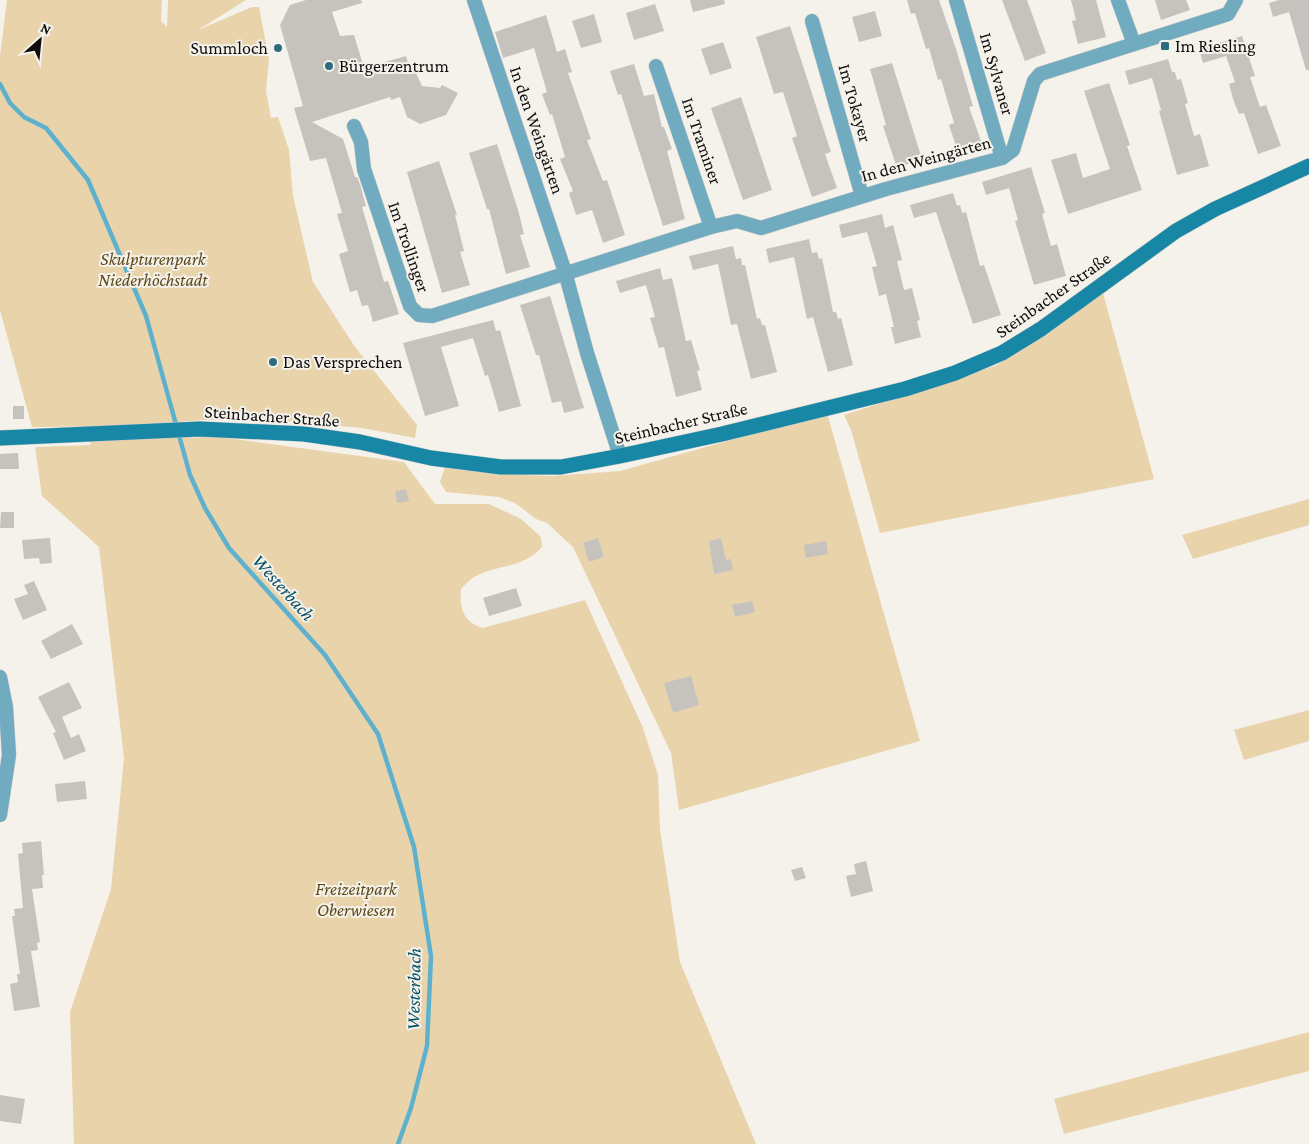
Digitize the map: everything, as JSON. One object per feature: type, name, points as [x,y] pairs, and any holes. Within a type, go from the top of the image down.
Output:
[{"type":"main road","name":"Steinbacher Straße","points":[[0,438],[167,429],[304,434],[360,442],[431,458],[501,467],[561,467],[620,456],[722,434],[905,389],[955,373],[1002,353],[1041,329],[1176,231],[1215,209],[1309,166]]},
{"type":"street","name":"In den Weingärten","points":[[474,0],[565,272],[587,353],[620,456]]},
{"type":"street","name":"Im Sylvaner","points":[[956,0],[1002,158]]},
{"type":"street","points":[[1118,0],[1134,44]]},
{"type":"street","name":"In den Weingärten","points":[[565,272],[737,220],[761,228],[862,196],[1002,158],[1013,150],[1034,80],[1040,74],[1228,14],[1236,0]]},
{"type":"street","name":"Im Tokayer","points":[[812,21],[862,196]]},
{"type":"street","name":"Im Traminer","points":[[656,66],[711,227]]},
{"type":"street","name":"Im Trollinger","points":[[354,126],[361,142],[364,169],[406,297],[410,306],[419,315],[432,316],[565,272]]},
{"type":"street","points":[[0,677],[6,707],[9,754],[0,815]]},
{"type":"green space","name":"Skulpturenpark Niederhöchstadt","points":[[7,0],[162,0],[161,21],[167,27],[168,0],[246,0],[198,30],[252,7],[259,7],[269,59],[266,91],[271,118],[278,117],[289,150],[293,196],[313,282],[355,347],[417,425],[415,438],[362,428],[263,419],[203,420],[127,426],[32,427],[0,310],[0,56]]},
{"type":"green space","points":[[1103,293],[1154,479],[880,533],[851,430],[844,415],[997,365]]},
{"type":"green space","points":[[827,413],[920,741],[679,810],[671,753],[573,547],[547,523],[536,519],[515,503],[499,497],[446,492],[440,482],[445,468],[497,474],[552,476],[620,471]]},
{"type":"green space","name":"Freizeitpark Oberwiesen","points":[[191,435],[192,438],[212,436],[404,462],[435,504],[489,504],[521,519],[541,537],[542,547],[526,559],[484,572],[470,580],[461,589],[462,609],[471,622],[483,628],[585,600],[643,728],[658,775],[660,830],[680,962],[756,1144],[74,1144],[70,1012],[111,889],[124,758],[99,547],[42,496],[35,447],[91,445],[89,439]]},
{"type":"green space","points":[[1309,499],[1309,525],[1193,559],[1182,535]]},
{"type":"green space","points":[[1309,710],[1309,741],[1244,760],[1234,730]]},
{"type":"green space","points":[[1309,1032],[1309,1071],[1064,1134],[1054,1099]]},
{"type":"building","points":[[306,0],[361,0],[362,3],[332,12],[340,36],[354,35],[364,68],[406,56],[410,70],[415,71],[422,86],[440,88],[442,85],[458,93],[446,115],[420,124],[407,117],[400,97],[391,100],[390,97],[312,122],[343,139],[355,177],[357,177],[360,184],[366,206],[362,207],[384,282],[388,281],[399,314],[373,322],[368,305],[362,306],[357,290],[350,292],[339,254],[348,251],[337,214],[342,213],[326,158],[310,161],[294,108],[303,106],[280,25],[290,5]]},
{"type":"building","points":[[690,0],[724,0],[725,4],[693,12]]},
{"type":"building","points":[[907,0],[939,0],[973,106],[969,107],[981,141],[957,149],[949,125],[954,123],[941,79],[938,80],[929,48],[926,49],[915,13],[911,14]]},
{"type":"building","points":[[1002,0],[1027,0],[1046,53],[1025,61]]},
{"type":"building","points":[[1071,0],[1096,0],[1106,37],[1078,44],[1072,21],[1076,20]]},
{"type":"building","points":[[1155,0],[1186,0],[1190,10],[1161,20]]},
{"type":"building","points":[[1279,0],[1309,0],[1309,70],[1306,70],[1289,12],[1273,17],[1269,3]]},
{"type":"building","points":[[655,4],[664,31],[634,40],[626,13]]},
{"type":"building","points":[[875,11],[882,36],[859,42],[852,17]]},
{"type":"building","points":[[594,14],[602,42],[581,48],[572,21]]},
{"type":"building","points":[[546,15],[557,52],[565,49],[572,72],[568,73],[591,139],[587,140],[603,181],[607,180],[625,235],[603,243],[592,210],[576,215],[569,193],[573,191],[560,159],[565,157],[552,114],[550,115],[542,94],[547,92],[534,48],[503,58],[495,32]]},
{"type":"building","points":[[790,26],[831,152],[825,154],[837,188],[812,197],[792,138],[797,136],[783,92],[774,94],[756,37]]},
{"type":"building","points":[[1242,36],[1255,76],[1250,77],[1260,107],[1266,105],[1281,146],[1258,154],[1244,113],[1239,114],[1233,99],[1229,84],[1235,82],[1226,56],[1203,63],[1199,49]]},
{"type":"building","points":[[723,42],[732,68],[710,75],[701,49]]},
{"type":"building","points":[[1168,59],[1177,80],[1181,79],[1188,103],[1185,104],[1194,136],[1200,134],[1209,166],[1177,175],[1152,78],[1129,85],[1125,71]]},
{"type":"building","points":[[892,63],[922,159],[897,168],[883,126],[886,125],[870,69]]},
{"type":"building","points":[[634,64],[644,96],[654,94],[662,127],[664,127],[672,149],[667,151],[685,219],[663,226],[621,94],[618,95],[610,71]]},
{"type":"building","points":[[1109,83],[1130,145],[1127,146],[1142,190],[1068,214],[1051,160],[1076,153],[1083,178],[1110,169],[1084,91]]},
{"type":"building","points":[[741,97],[772,190],[743,200],[711,108]]},
{"type":"building","points":[[497,144],[518,210],[524,234],[520,235],[530,267],[506,274],[489,209],[487,209],[469,153]]},
{"type":"building","points":[[439,161],[457,215],[455,215],[464,251],[460,252],[470,285],[442,293],[407,172]]},
{"type":"building","points":[[1031,167],[1045,213],[1042,214],[1051,246],[1057,244],[1066,276],[1034,285],[1015,221],[1018,220],[1009,188],[986,195],[982,182]]},
{"type":"building","points":[[953,193],[957,206],[960,205],[962,213],[966,212],[980,266],[984,265],[1001,315],[973,324],[936,212],[914,218],[910,205]]},
{"type":"building","points":[[882,214],[885,228],[893,225],[902,260],[897,261],[904,290],[912,288],[920,320],[917,321],[921,337],[895,344],[891,327],[894,327],[886,294],[879,296],[872,267],[877,266],[867,232],[842,238],[839,225]]},
{"type":"building","points":[[809,239],[812,253],[817,252],[819,259],[822,258],[833,312],[836,312],[838,319],[841,318],[853,365],[828,372],[813,317],[807,319],[794,257],[769,263],[766,249]]},
{"type":"building","points":[[733,246],[736,259],[741,258],[742,265],[745,265],[757,319],[760,318],[762,325],[765,325],[777,372],[751,379],[737,324],[731,325],[718,264],[693,270],[689,256]]},
{"type":"building","points":[[660,268],[663,280],[672,278],[686,341],[691,340],[700,370],[697,371],[702,390],[676,397],[664,347],[659,348],[650,318],[655,317],[646,285],[620,293],[616,281]]},
{"type":"building","points":[[550,296],[584,408],[564,413],[561,401],[552,403],[539,355],[536,355],[520,305]]},
{"type":"building","points":[[493,320],[496,331],[500,330],[521,406],[499,412],[488,375],[485,376],[473,338],[441,347],[459,406],[425,416],[403,343]]},
{"type":"building","points":[[13,406],[24,406],[24,419],[13,419]]},
{"type":"building","points":[[18,453],[19,469],[0,469],[0,454]]},
{"type":"building","points":[[406,489],[409,501],[397,503],[395,491]]},
{"type":"building","points":[[1,512],[14,512],[14,528],[0,528]]},
{"type":"building","points":[[50,538],[52,563],[40,564],[39,558],[24,559],[22,540]]},
{"type":"building","points":[[598,538],[604,557],[589,562],[583,543]]},
{"type":"building","points":[[721,538],[726,560],[731,559],[733,570],[714,574],[709,541]]},
{"type":"building","points":[[826,541],[828,554],[806,558],[804,545]]},
{"type":"building","points":[[34,581],[47,610],[23,620],[14,599],[28,594],[24,585]]},
{"type":"building","points":[[516,588],[522,606],[489,616],[483,598]]},
{"type":"building","points":[[752,601],[755,612],[735,617],[732,605]]},
{"type":"building","points":[[72,624],[83,644],[51,659],[41,641]]},
{"type":"building","points":[[691,676],[699,705],[673,713],[664,683]]},
{"type":"building","points":[[69,682],[82,708],[62,717],[71,738],[79,734],[86,751],[64,760],[53,733],[56,732],[38,697]]},
{"type":"building","points":[[85,781],[87,799],[57,802],[55,784]]},
{"type":"building","points":[[41,841],[44,875],[42,875],[43,888],[32,889],[40,942],[37,943],[38,950],[31,951],[40,1007],[14,1011],[10,984],[18,982],[17,974],[20,974],[12,916],[15,916],[14,909],[23,908],[18,854],[23,853],[22,843]]},
{"type":"building","points":[[866,861],[873,891],[851,897],[846,876],[856,874],[854,864]]},
{"type":"building","points":[[802,867],[806,878],[795,881],[791,870]]},
{"type":"building","points":[[0,1095],[25,1099],[21,1124],[0,1121]]},
{"type":"waterway","name":"Westerbach","points":[[0,84],[10,103],[24,117],[46,128],[88,180],[146,316],[190,475],[205,508],[229,548],[325,655],[378,734],[414,847],[431,956],[427,1046],[411,1108],[398,1144]]},
{"type":"place","name":"Im Riesling","points":[[1165,46]]},
{"type":"place","name":"Summloch","points":[[278,48]]},
{"type":"place","name":"Bürgerzentrum","points":[[329,66]]},
{"type":"place","name":"Das Versprechen","points":[[273,362]]}]
